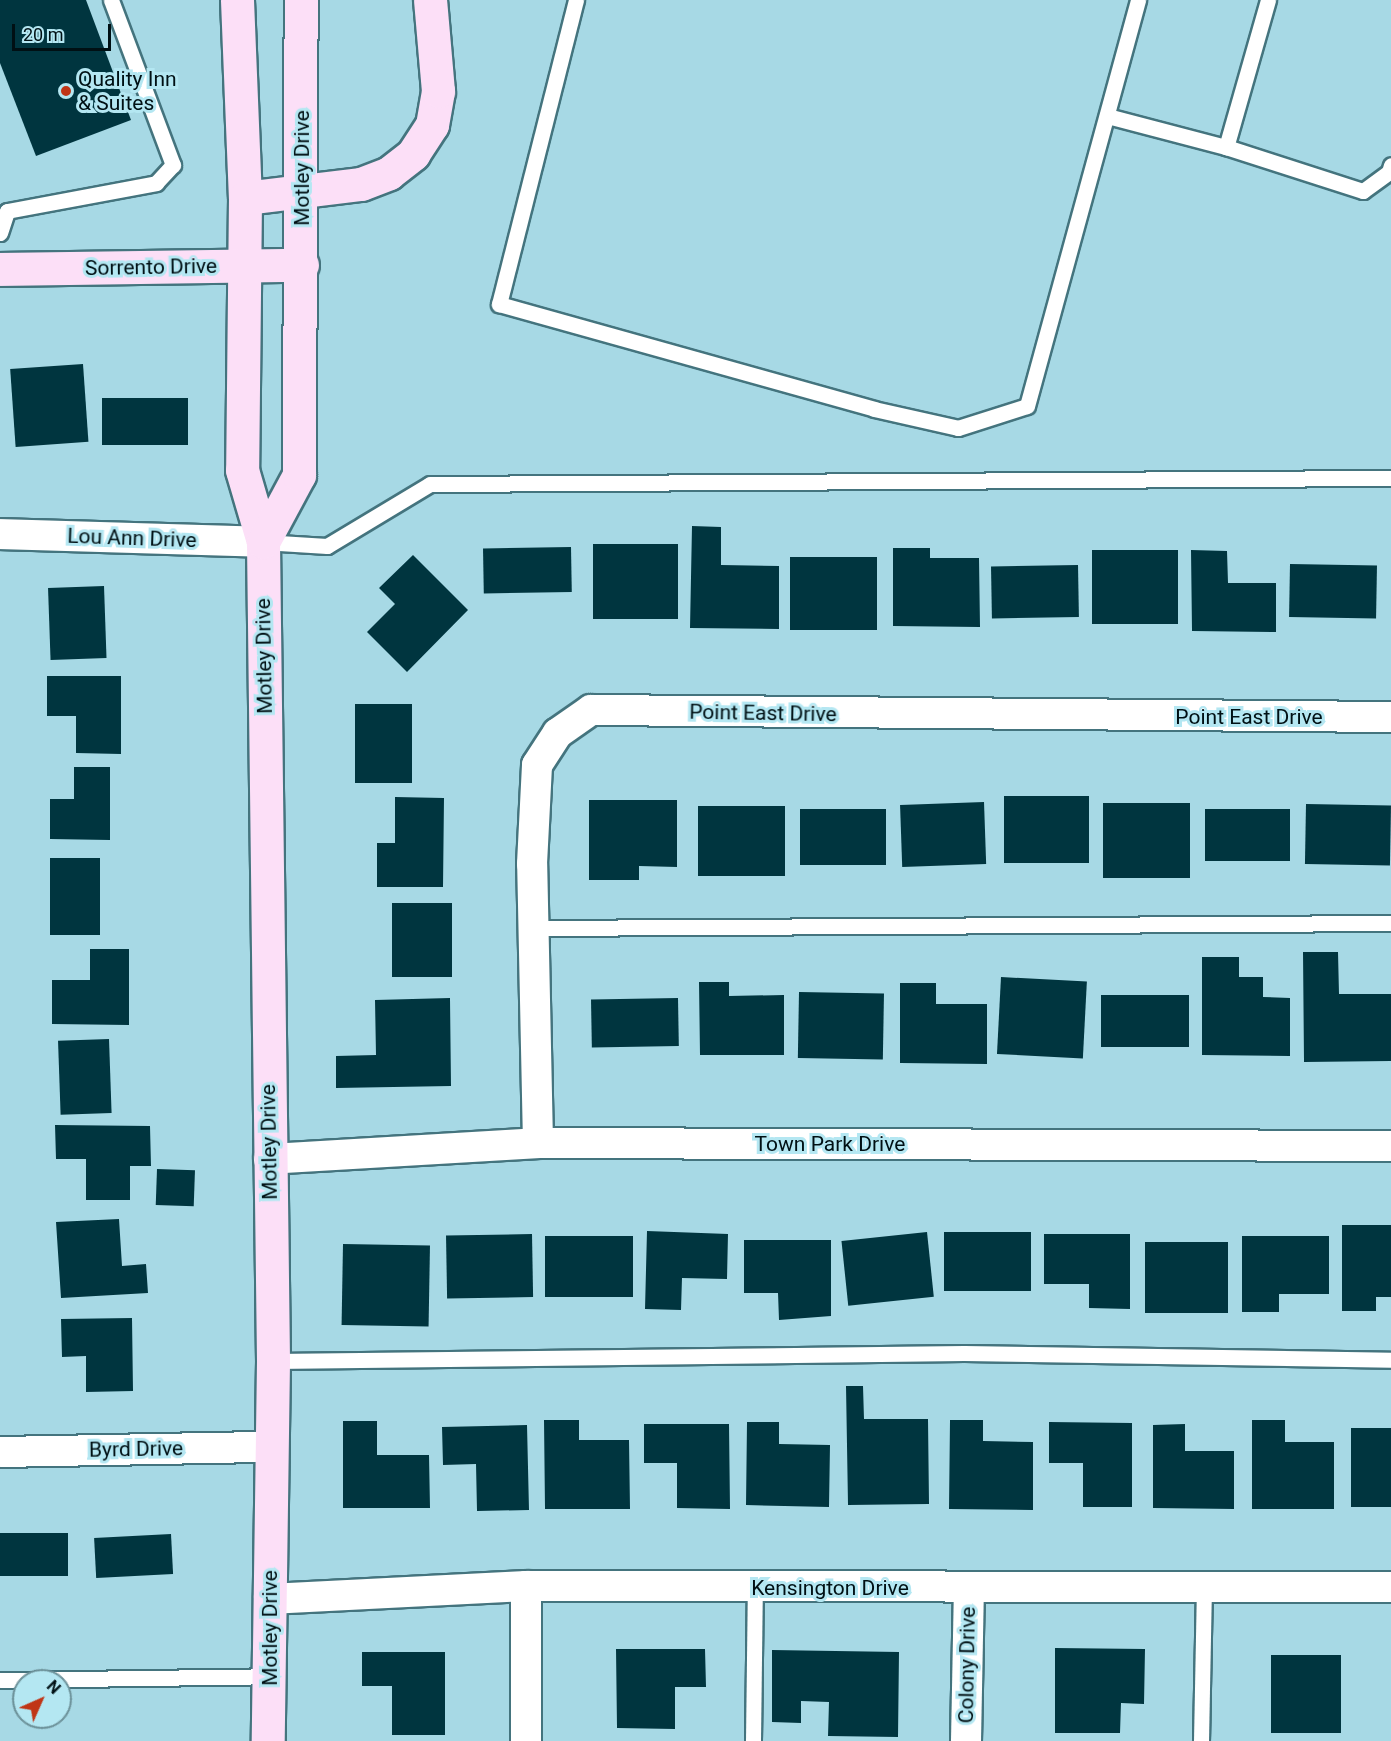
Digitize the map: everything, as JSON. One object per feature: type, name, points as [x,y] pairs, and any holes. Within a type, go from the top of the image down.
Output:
[{"type":"main road","name":"Motley Drive","points":[[237,0],[245,198],[242,470],[263,542],[273,1361],[269,1599],[271,1676],[268,1741]]},
{"type":"main road","name":"Motley Drive","points":[[263,542],[299,475],[302,265],[301,0]]},
{"type":"main road","points":[[245,198],[302,193],[361,184],[389,173],[413,154],[432,125],[438,91],[430,0]]},
{"type":"main road","name":"Sorrento Drive","points":[[0,269],[302,265]]},
{"type":"street","name":"Lou Ann Drive","points":[[0,534],[263,542]]},
{"type":"street","name":"Point East Drive","points":[[538,1143],[533,928],[537,765],[558,733],[591,710],[1391,717]]},
{"type":"street","name":"Town Park Drive","points":[[269,1159],[538,1143],[1391,1146]]},
{"type":"street","name":"Byrd Drive","points":[[0,1452],[272,1447]]},
{"type":"street","name":"Kensington Drive","points":[[269,1599],[526,1586],[969,1589],[1391,1587]]},
{"type":"street","points":[[526,1586],[526,1741]]},
{"type":"street","name":"Colony Drive","points":[[966,1741],[969,1589]]},
{"type":"lane","points":[[0,230],[7,211],[156,183],[173,165],[111,0]]},
{"type":"lane","points":[[576,0],[499,304],[874,409],[958,428],[1027,406],[1138,0]]},
{"type":"lane","points":[[1226,147],[1268,0]]},
{"type":"lane","points":[[1107,116],[1226,147],[1363,191],[1389,171],[1391,165]]},
{"type":"lane","points":[[263,542],[327,546],[430,484],[1391,478]]},
{"type":"lane","points":[[533,928],[1391,922]]},
{"type":"lane","points":[[273,1361],[964,1353],[1391,1360]]},
{"type":"lane","points":[[753,1741],[754,1588]]},
{"type":"lane","points":[[1201,1741],[1203,1588]]},
{"type":"lane","points":[[0,1680],[271,1676]]},
{"type":"building","name":"Quality Inn & Suites","points":[[0,0],[86,0],[131,120],[36,156],[0,63]]},
{"type":"building","points":[[83,364],[88,442],[16,447],[10,369]]},
{"type":"building","points":[[102,398],[188,398],[188,445],[102,445]]},
{"type":"building","points":[[692,526],[721,527],[721,565],[779,566],[779,629],[690,628]]},
{"type":"building","points":[[593,544],[678,544],[678,619],[593,619]]},
{"type":"building","points":[[571,547],[572,592],[484,594],[483,549]]},
{"type":"building","points":[[893,548],[930,548],[930,558],[979,558],[980,627],[893,626]]},
{"type":"building","points":[[1092,550],[1178,550],[1178,624],[1092,624]]},
{"type":"building","points":[[1191,550],[1227,551],[1228,583],[1276,583],[1276,632],[1192,631]]},
{"type":"building","points":[[413,555],[468,610],[407,672],[367,632],[395,604],[379,588]]},
{"type":"building","points":[[790,557],[877,557],[877,630],[790,630]]},
{"type":"building","points":[[1290,564],[1377,566],[1376,619],[1289,617]]},
{"type":"building","points":[[1078,565],[1079,617],[992,619],[991,567]]},
{"type":"building","points":[[104,586],[107,658],[51,660],[48,588]]},
{"type":"building","points":[[47,676],[121,676],[121,754],[76,753],[76,716],[47,716]]},
{"type":"building","points":[[355,704],[412,704],[412,783],[355,783]]},
{"type":"building","points":[[74,767],[110,767],[110,840],[50,839],[50,799],[74,799]]},
{"type":"building","points":[[1004,796],[1089,796],[1089,863],[1004,863]]},
{"type":"building","points":[[395,797],[444,798],[443,887],[377,887],[377,843],[395,843]]},
{"type":"building","points":[[589,800],[677,800],[677,867],[639,866],[639,880],[589,880]]},
{"type":"building","points":[[984,802],[986,864],[902,867],[900,805]]},
{"type":"building","points":[[1103,803],[1190,803],[1190,878],[1103,878]]},
{"type":"building","points":[[1306,804],[1391,805],[1390,865],[1305,864]]},
{"type":"building","points":[[698,806],[785,806],[785,876],[698,876]]},
{"type":"building","points":[[800,809],[886,809],[886,865],[800,865]]},
{"type":"building","points":[[1205,809],[1290,809],[1290,861],[1205,861]]},
{"type":"building","points":[[50,858],[100,858],[100,935],[50,935]]},
{"type":"building","points":[[392,903],[452,903],[452,977],[392,977]]},
{"type":"building","points":[[90,949],[129,949],[129,1025],[52,1024],[52,980],[90,980]]},
{"type":"building","points":[[1303,952],[1338,952],[1339,994],[1391,994],[1391,1061],[1304,1062]]},
{"type":"building","points":[[1202,957],[1239,957],[1239,977],[1263,977],[1263,997],[1290,998],[1290,1056],[1202,1055]]},
{"type":"building","points":[[1001,977],[1087,982],[1083,1058],[997,1054]]},
{"type":"building","points":[[699,982],[729,982],[729,996],[784,995],[784,1055],[700,1055]]},
{"type":"building","points":[[900,983],[936,983],[936,1004],[987,1004],[987,1064],[900,1063]]},
{"type":"building","points":[[799,992],[884,993],[883,1059],[798,1058]]},
{"type":"building","points":[[1101,995],[1189,995],[1189,1047],[1101,1047]]},
{"type":"building","points":[[450,998],[451,1086],[336,1088],[336,1056],[376,1055],[375,1000]]},
{"type":"building","points":[[678,998],[679,1046],[592,1048],[591,1000]]},
{"type":"building","points":[[109,1039],[112,1113],[61,1115],[58,1041]]},
{"type":"building","points":[[55,1125],[150,1126],[151,1166],[130,1166],[130,1200],[86,1200],[86,1159],[56,1159]]},
{"type":"building","points":[[157,1169],[195,1170],[194,1206],[156,1205]]},
{"type":"building","points":[[119,1219],[122,1266],[146,1264],[148,1293],[61,1298],[56,1222]]},
{"type":"building","points":[[1342,1225],[1391,1225],[1391,1297],[1376,1297],[1376,1311],[1342,1311]]},
{"type":"building","points":[[647,1231],[728,1234],[727,1279],[682,1278],[681,1310],[645,1309]]},
{"type":"building","points":[[927,1232],[934,1297],[848,1306],[841,1241]]},
{"type":"building","points":[[944,1232],[1031,1232],[1031,1291],[944,1291]]},
{"type":"building","points":[[532,1234],[533,1297],[447,1298],[446,1236]]},
{"type":"building","points":[[1044,1234],[1130,1234],[1130,1309],[1089,1308],[1089,1284],[1044,1284]]},
{"type":"building","points":[[545,1236],[633,1236],[633,1297],[545,1297]]},
{"type":"building","points":[[1242,1236],[1329,1236],[1329,1294],[1279,1294],[1279,1312],[1242,1312]]},
{"type":"building","points":[[744,1240],[831,1240],[831,1316],[779,1320],[778,1293],[744,1293]]},
{"type":"building","points":[[1145,1242],[1228,1242],[1228,1313],[1145,1313]]},
{"type":"building","points":[[343,1244],[430,1246],[429,1327],[342,1325]]},
{"type":"building","points":[[132,1318],[133,1391],[86,1392],[86,1356],[62,1357],[61,1319]]},
{"type":"building","points":[[846,1386],[863,1386],[864,1419],[928,1419],[929,1504],[848,1505]]},
{"type":"building","points":[[544,1420],[579,1420],[579,1440],[629,1440],[630,1509],[545,1509]]},
{"type":"building","points":[[950,1420],[983,1420],[983,1441],[1033,1442],[1033,1510],[949,1509]]},
{"type":"building","points":[[1252,1420],[1285,1420],[1285,1442],[1334,1442],[1334,1509],[1252,1509]]},
{"type":"building","points":[[343,1421],[377,1421],[377,1455],[429,1455],[430,1508],[343,1508]]},
{"type":"building","points":[[747,1422],[779,1422],[779,1444],[830,1445],[829,1507],[746,1505]]},
{"type":"building","points":[[1049,1422],[1132,1423],[1132,1507],[1083,1507],[1083,1463],[1049,1463]]},
{"type":"building","points":[[644,1424],[729,1424],[730,1509],[677,1508],[677,1463],[644,1463]]},
{"type":"building","points":[[1185,1424],[1185,1451],[1234,1451],[1234,1509],[1153,1508],[1153,1425]]},
{"type":"building","points":[[527,1425],[529,1510],[477,1511],[476,1464],[443,1465],[442,1427]]},
{"type":"building","points":[[1351,1428],[1391,1428],[1391,1507],[1351,1507]]},
{"type":"building","points":[[0,1533],[68,1533],[68,1576],[0,1576]]},
{"type":"building","points":[[171,1534],[173,1574],[96,1578],[94,1538]]},
{"type":"building","points":[[1055,1648],[1145,1649],[1144,1704],[1121,1703],[1120,1733],[1055,1733]]},
{"type":"building","points":[[616,1649],[705,1649],[706,1687],[675,1687],[675,1729],[617,1728]]},
{"type":"building","points":[[772,1650],[899,1652],[898,1737],[828,1736],[829,1702],[801,1701],[801,1723],[772,1722]]},
{"type":"building","points":[[362,1652],[445,1652],[445,1735],[392,1735],[392,1686],[362,1686]]},
{"type":"building","points":[[1271,1655],[1341,1655],[1341,1733],[1271,1733]]},
{"type":"place","name":"Quality Inn & Suites","points":[[66,91]]}]
